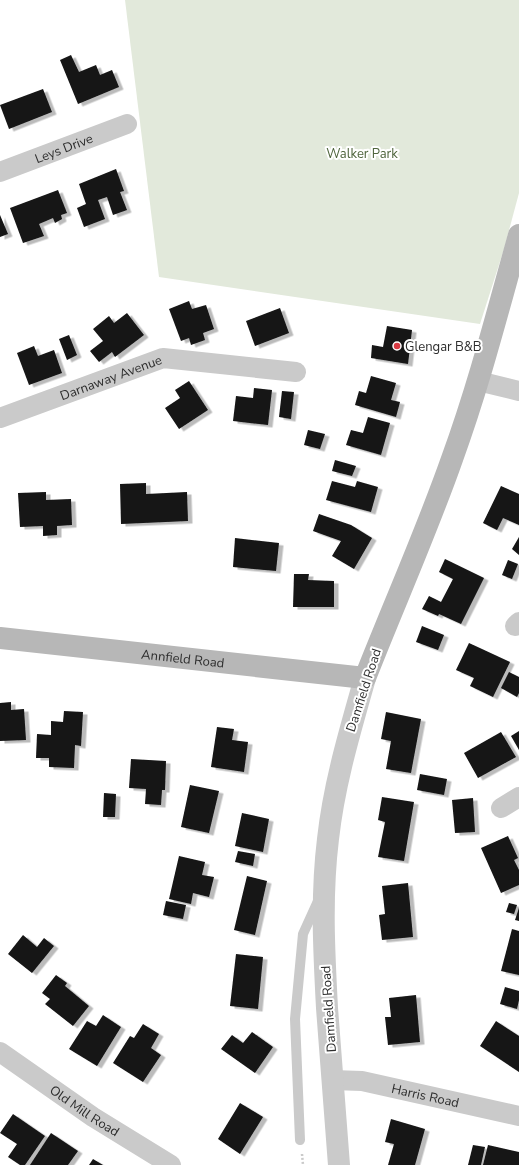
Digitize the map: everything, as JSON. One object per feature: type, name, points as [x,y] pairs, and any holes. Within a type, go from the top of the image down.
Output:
[{"type":"main road","name":"Damfield Road","points":[[365,678],[388,618],[435,508],[478,381],[519,235]]},
{"type":"main road","name":"Annfield Road","points":[[0,636],[365,678]]},
{"type":"street","name":"Leys Drive","points":[[0,172],[127,124]]},
{"type":"street","name":"Darnaway Avenue","points":[[0,418],[163,358],[296,372]]},
{"type":"street","points":[[478,381],[519,391]]},
{"type":"street","name":"Damfield Road","points":[[339,1165],[323,934],[324,888],[334,794],[348,735],[365,678]]},
{"type":"street","points":[[500,808],[519,797]]},
{"type":"street","name":"Old Mill Road","points":[[0,1052],[93,1117],[172,1165]]},
{"type":"street","name":"Harris Road","points":[[332,1080],[362,1081],[519,1116]]},
{"type":"lane","points":[[300,1140],[294,1018],[303,934],[324,888]]},
{"type":"green space","name":"Walker Park","points":[[125,0],[519,0],[519,193],[504,249],[480,324],[159,277]]},
{"type":"building","points":[[71,55],[79,72],[96,65],[100,75],[112,70],[119,87],[78,104],[60,60]]},
{"type":"building","points":[[43,89],[52,112],[9,129],[0,105]]},
{"type":"building","points":[[116,169],[124,191],[120,192],[127,210],[113,215],[107,197],[98,200],[105,219],[84,227],[77,208],[86,204],[79,184]]},
{"type":"building","points":[[58,190],[67,213],[61,215],[62,219],[55,223],[53,218],[39,224],[44,236],[23,243],[10,208]]},
{"type":"building","points":[[0,215],[8,234],[0,237]]},
{"type":"building","points":[[189,301],[192,309],[206,305],[214,329],[203,333],[205,340],[191,345],[189,338],[181,341],[169,309]]},
{"type":"building","points":[[280,308],[289,333],[255,346],[246,321]]},
{"type":"building","points":[[127,313],[144,335],[115,357],[112,352],[99,362],[90,351],[103,341],[93,329],[109,316],[114,323]]},
{"type":"building","name":"Glengar B&B","points":[[387,326],[412,330],[408,364],[371,358],[372,345],[383,347]]},
{"type":"building","points":[[69,335],[77,355],[67,360],[59,339]]},
{"type":"building","points":[[34,346],[38,356],[54,350],[62,373],[29,385],[17,353]]},
{"type":"building","points":[[371,376],[396,383],[391,400],[400,402],[396,417],[355,405],[359,391],[366,393]]},
{"type":"building","points":[[189,381],[208,410],[179,429],[165,408],[180,398],[175,390]]},
{"type":"building","points":[[254,388],[272,390],[268,425],[233,421],[236,396],[253,398]]},
{"type":"building","points":[[282,391],[294,392],[291,419],[279,417]]},
{"type":"building","points":[[368,417],[390,423],[381,455],[346,445],[351,430],[363,433]]},
{"type":"building","points":[[308,430],[325,434],[320,449],[304,445]]},
{"type":"building","points":[[335,460],[356,466],[352,476],[332,471]]},
{"type":"building","points":[[332,481],[355,487],[357,481],[378,487],[371,512],[326,500]]},
{"type":"building","points":[[146,483],[146,494],[187,492],[188,521],[121,524],[120,484]]},
{"type":"building","points":[[501,486],[519,494],[519,525],[503,518],[497,530],[483,523]]},
{"type":"building","points":[[46,492],[46,500],[71,499],[72,525],[57,526],[57,535],[43,536],[43,526],[20,527],[18,493]]},
{"type":"building","points":[[319,514],[351,525],[372,538],[354,569],[332,556],[341,541],[313,531]]},
{"type":"building","points":[[519,537],[519,555],[512,549]]},
{"type":"building","points":[[235,538],[279,543],[276,571],[233,567]]},
{"type":"building","points":[[445,559],[484,578],[461,624],[439,614],[438,616],[422,609],[429,596],[441,602],[453,579],[439,572]]},
{"type":"building","points":[[508,560],[518,564],[512,579],[502,575]]},
{"type":"building","points":[[294,574],[309,574],[308,580],[334,581],[334,607],[293,607]]},
{"type":"building","points":[[422,626],[444,635],[438,650],[416,642]]},
{"type":"building","points":[[469,643],[510,662],[493,697],[470,686],[474,678],[456,670]]},
{"type":"building","points":[[509,672],[519,677],[519,693],[517,697],[501,688]]},
{"type":"building","points":[[11,702],[11,710],[24,709],[26,740],[0,741],[0,703]]},
{"type":"building","points":[[64,711],[83,712],[81,746],[75,745],[74,768],[49,767],[49,758],[36,758],[37,734],[51,735],[51,721],[63,722]]},
{"type":"building","points":[[386,712],[421,719],[411,773],[386,769],[391,741],[381,739]]},
{"type":"building","points":[[217,727],[234,729],[232,740],[248,742],[244,772],[211,767]]},
{"type":"building","points":[[519,731],[519,750],[511,736]]},
{"type":"building","points":[[501,732],[516,757],[478,778],[464,753]]},
{"type":"building","points":[[131,759],[166,761],[165,790],[162,790],[161,805],[145,804],[146,789],[129,788]]},
{"type":"building","points":[[420,774],[447,779],[444,795],[417,790]]},
{"type":"building","points":[[190,785],[219,791],[209,833],[181,827]]},
{"type":"building","points":[[104,793],[116,794],[115,817],[103,817]]},
{"type":"building","points":[[382,797],[414,802],[404,861],[378,857],[385,822],[378,820]]},
{"type":"building","points":[[473,798],[475,832],[455,833],[452,800]]},
{"type":"building","points":[[242,813],[269,819],[263,852],[235,846]]},
{"type":"building","points":[[508,836],[518,858],[514,860],[519,870],[519,885],[501,893],[481,848]]},
{"type":"building","points":[[238,851],[255,854],[253,866],[235,862]]},
{"type":"building","points":[[179,856],[205,862],[202,875],[214,877],[209,897],[193,893],[191,904],[169,899]]},
{"type":"building","points":[[247,876],[267,881],[255,935],[234,930]]},
{"type":"building","points":[[408,883],[413,937],[382,940],[379,915],[385,914],[382,886]]},
{"type":"building","points":[[166,901],[186,905],[183,919],[163,915]]},
{"type":"building","points":[[509,903],[517,905],[514,914],[506,912]]},
{"type":"building","points":[[519,908],[519,921],[515,920]]},
{"type":"building","points":[[512,929],[519,931],[519,975],[501,971]]},
{"type":"building","points":[[23,935],[37,947],[44,938],[54,946],[32,973],[8,954]]},
{"type":"building","points":[[236,954],[263,957],[258,1009],[230,1006]]},
{"type":"building","points":[[56,975],[67,983],[65,986],[89,1006],[73,1026],[45,1004],[50,999],[42,993]]},
{"type":"building","points":[[505,987],[519,991],[517,1009],[500,1004]]},
{"type":"building","points":[[416,995],[420,1042],[388,1045],[385,1017],[391,1017],[389,998]]},
{"type":"building","points":[[103,1015],[121,1027],[97,1066],[69,1049],[87,1021],[96,1026]]},
{"type":"building","points":[[496,1021],[519,1036],[519,1072],[480,1046]]},
{"type":"building","points":[[143,1024],[159,1034],[151,1048],[161,1055],[143,1082],[113,1063],[130,1036],[134,1038]]},
{"type":"building","points":[[252,1032],[273,1047],[255,1073],[221,1049],[232,1035],[243,1043]]},
{"type":"building","points":[[240,1103],[263,1117],[240,1154],[218,1139]]},
{"type":"building","points":[[13,1114],[45,1136],[25,1165],[20,1165],[8,1157],[17,1144],[0,1133]]},
{"type":"building","points":[[391,1119],[425,1129],[415,1165],[388,1165],[394,1144],[385,1142]]},
{"type":"building","points":[[51,1133],[78,1151],[68,1165],[30,1165]]},
{"type":"building","points":[[473,1145],[485,1147],[481,1165],[468,1165]]},
{"type":"building","points":[[488,1145],[519,1152],[519,1165],[483,1165]]},
{"type":"building","points":[[93,1159],[103,1165],[89,1165]]},
{"type":"place","name":"Glengar B&B","points":[[397,346]]}]
